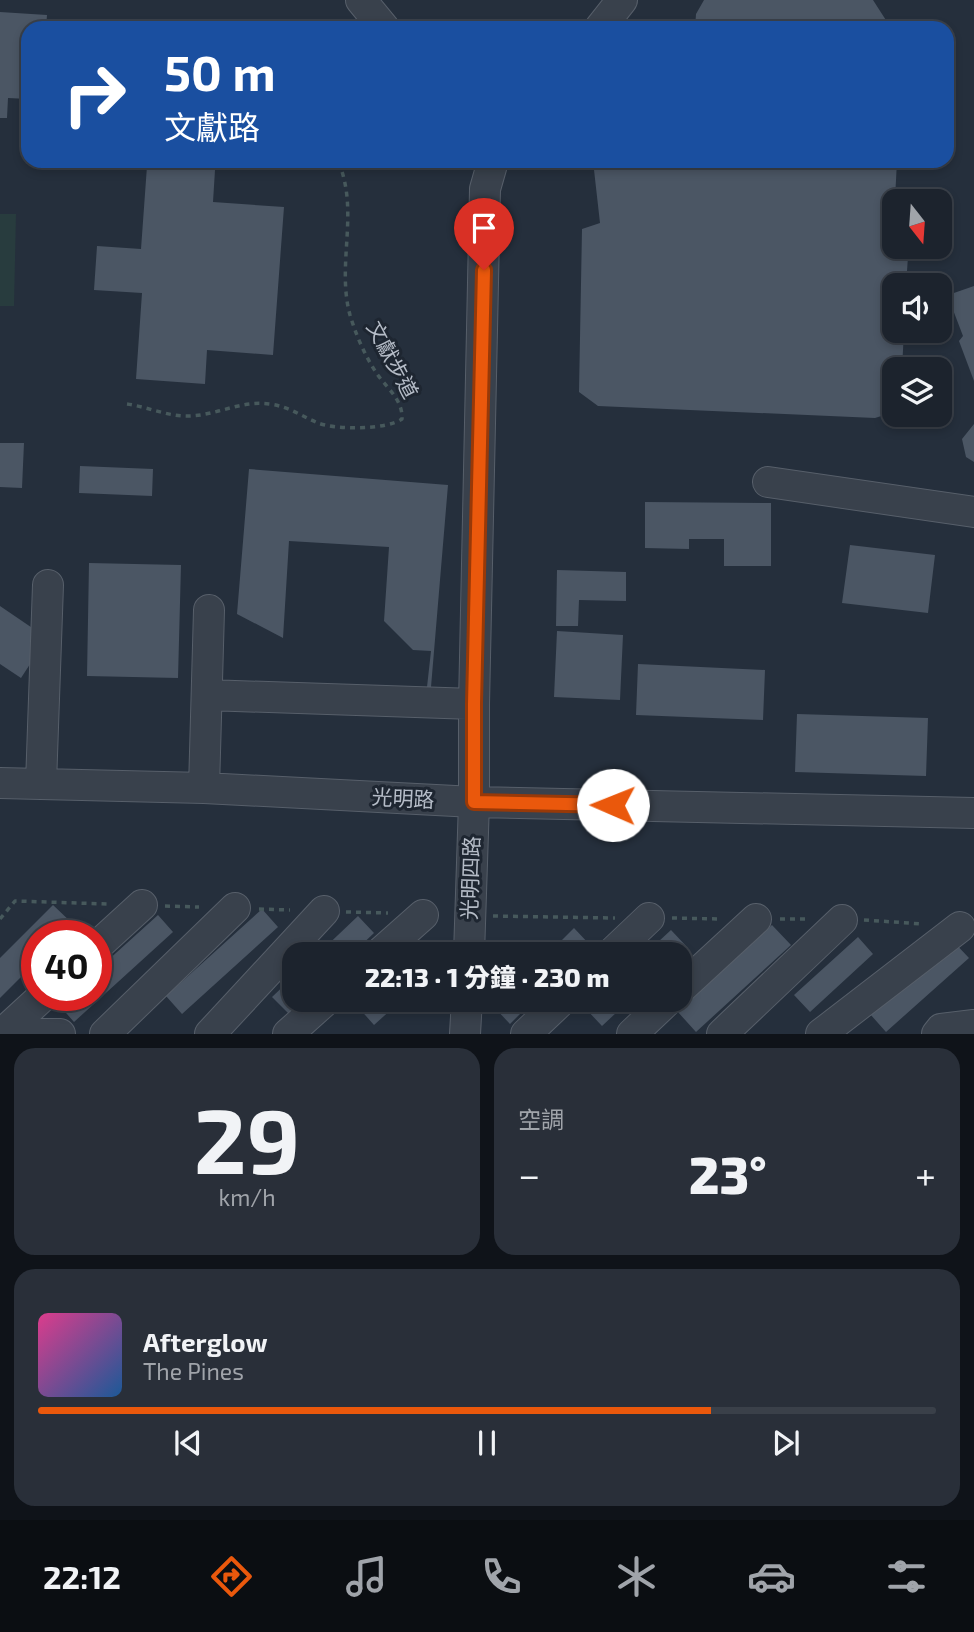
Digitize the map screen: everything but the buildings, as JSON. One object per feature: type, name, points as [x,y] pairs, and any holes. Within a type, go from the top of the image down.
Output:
[{"type":"street","points":[[361,0],[378,21]]},
{"type":"street","points":[[606,21],[622,0]]},
{"type":"street","name":"光明四路","points":[[468,942],[474,802],[485,170]]},
{"type":"street","points":[[768,482],[974,512]]},
{"type":"street","points":[[41,784],[48,585]]},
{"type":"street","points":[[204,788],[209,610]]},
{"type":"street","points":[[207,695],[474,704]]},
{"type":"street","name":"光明路","points":[[1,783],[204,788],[474,802],[974,813]]},
{"type":"street","points":[[112,932],[142,905]]},
{"type":"street","points":[[105,1034],[234,908]]},
{"type":"street","points":[[210,1034],[324,911]]},
{"type":"street","points":[[393,942],[423,915]]},
{"type":"street","points":[[624,942],[649,918]]},
{"type":"street","points":[[692,978],[756,919]]},
{"type":"street","points":[[722,1034],[842,920]]},
{"type":"street","points":[[821,1034],[960,927]]},
{"type":"street","points":[[2,1031],[25,1011]]},
{"type":"street","points":[[288,1034],[313,1012]]},
{"type":"street","points":[[465,1034],[466,1012]]},
{"type":"street","points":[[526,1034],[549,1012]]},
{"type":"street","points":[[632,1034],[655,1012]]},
{"type":"street","points":[[937,1034],[941,1029],[974,1025]]},
{"type":"street","points":[[2,1031],[61,1034]]},
{"type":"path","name":"文獻步道","points":[[127,404],[177,416],[216,413],[249,403],[267,403],[287,407],[318,422],[363,428],[396,423],[402,419],[399,402],[376,373],[350,313],[346,269],[349,202],[340,168]]},
{"type":"green space","points":[[0,214],[16,214],[14,306],[0,306]]},
{"type":"route","points":[[484,270],[474,802],[613,805]]}]
